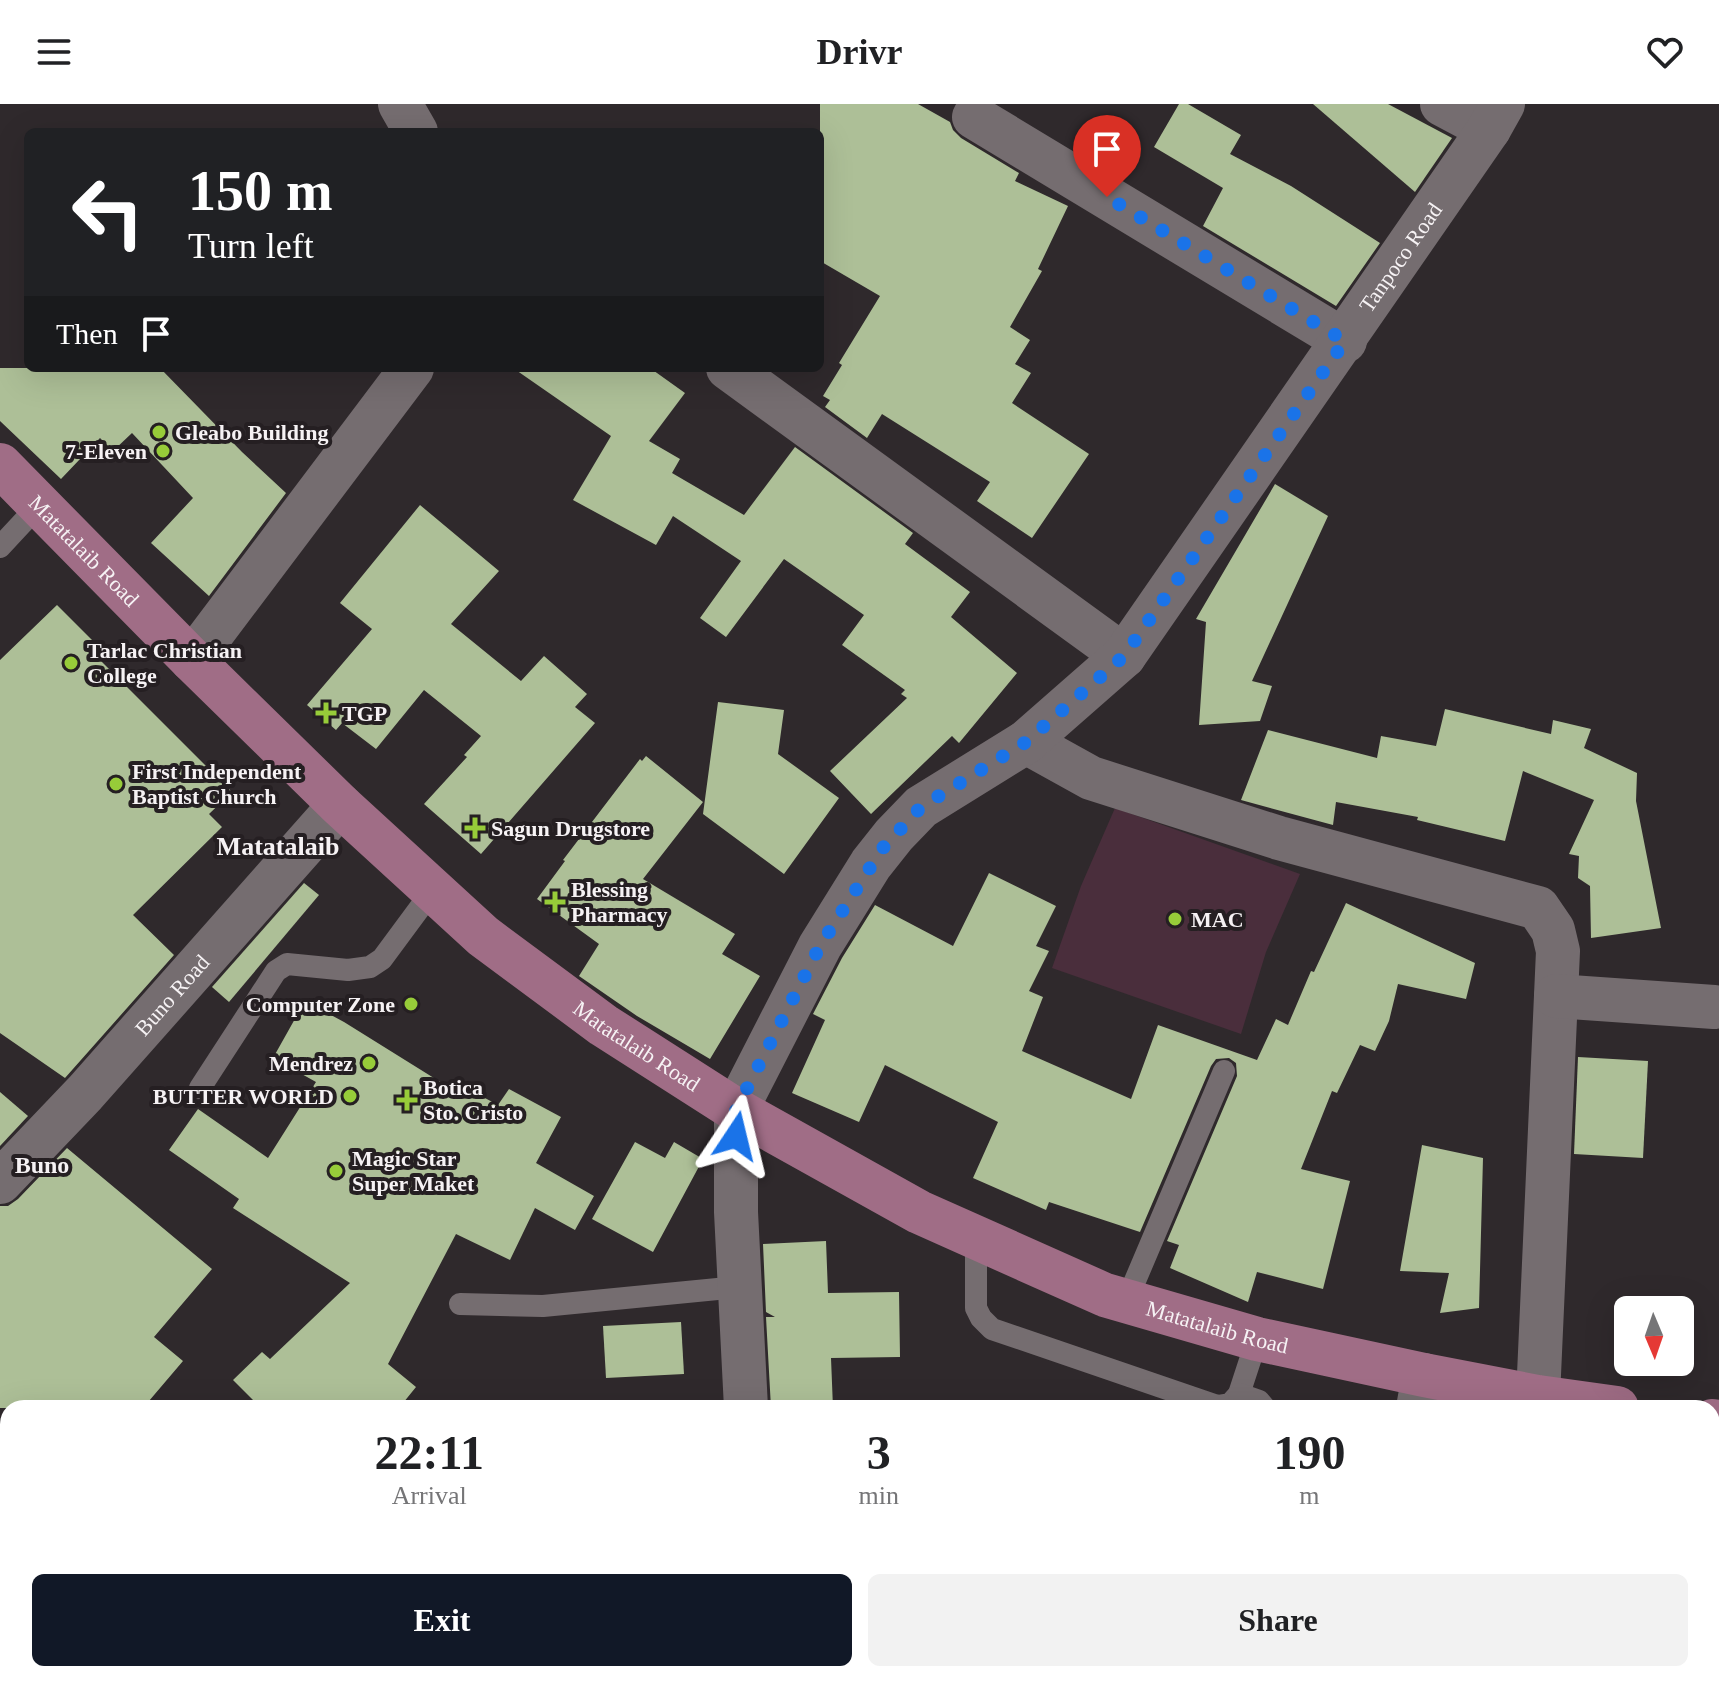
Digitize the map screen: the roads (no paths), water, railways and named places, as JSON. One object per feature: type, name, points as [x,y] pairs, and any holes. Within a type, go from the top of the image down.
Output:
[{"type":"main road","name":"Matatalaib Road","points":[[0,465],[340,805],[483,936],[603,1025],[736,1110],[919,1212],[1105,1295],[1257,1339],[1421,1392],[1560,1400]]},
{"type":"street","points":[[400,104],[414,128]]},
{"type":"street","points":[[1442,104],[1496,116]]},
{"type":"street","name":"Tanpoco Road","points":[[736,1110],[820,946],[886,844],[921,807],[1026,742],[1124,656],[1345,341],[1496,116]]},
{"type":"street","points":[[974,117],[1345,341]]},
{"type":"street","points":[[192,660],[409,372]]},
{"type":"street","points":[[734,372],[1124,656]]},
{"type":"street","points":[[1026,742],[1091,778],[1279,838],[1538,908],[1553,930],[1558,951],[1538,1397]]},
{"type":"street","name":"Buno Road","points":[[0,1182],[95,1081],[340,805]]},
{"type":"street","points":[[1556,996],[1714,1007]]},
{"type":"street","points":[[736,1110],[738,1287],[745,1400]]},
{"type":"lane","points":[[0,547],[39,505]]},
{"type":"lane","points":[[200,1088],[276,971],[287,964],[348,970],[370,967],[382,959],[433,890]]},
{"type":"lane","points":[[1126,1302],[1224,1071]]},
{"type":"lane","points":[[976,1239],[976,1308],[992,1329],[1199,1400]]},
{"type":"lane","points":[[460,1304],[543,1306],[738,1287]]},
{"type":"lane","points":[[1234,1400],[1239,1394],[1257,1339]]},
{"type":"lane","points":[[1239,1394],[1256,1400]]},
{"type":"place","name":"Gleabo Building","points":[[159,432]]},
{"type":"place","name":"7-Eleven","points":[[163,451]]},
{"type":"place","name":"Tarlac Christian College","points":[[71,663]]},
{"type":"place","name":"TGP","points":[[326,713]]},
{"type":"place","name":"First Independent Baptist Church","points":[[116,784]]},
{"type":"place","name":"Sagun Drugstore","points":[[475,828]]},
{"type":"place","name":"Blessing Pharmacy","points":[[555,902]]},
{"type":"place","name":"MAC","points":[[1175,919]]},
{"type":"place","name":"Computer Zone","points":[[411,1004]]},
{"type":"place","name":"Mendrez","points":[[369,1063]]},
{"type":"place","name":"BUTTER WORLD","points":[[350,1096]]},
{"type":"place","name":"Botica Sto. Cristo","points":[[407,1100]]},
{"type":"place","name":"Magic Star Super Maket","points":[[336,1171]]},
{"type":"district","name":"Matatalaib","points":[[278,846]]},
{"type":"district","name":"Buno","points":[[42,1165]]}]
